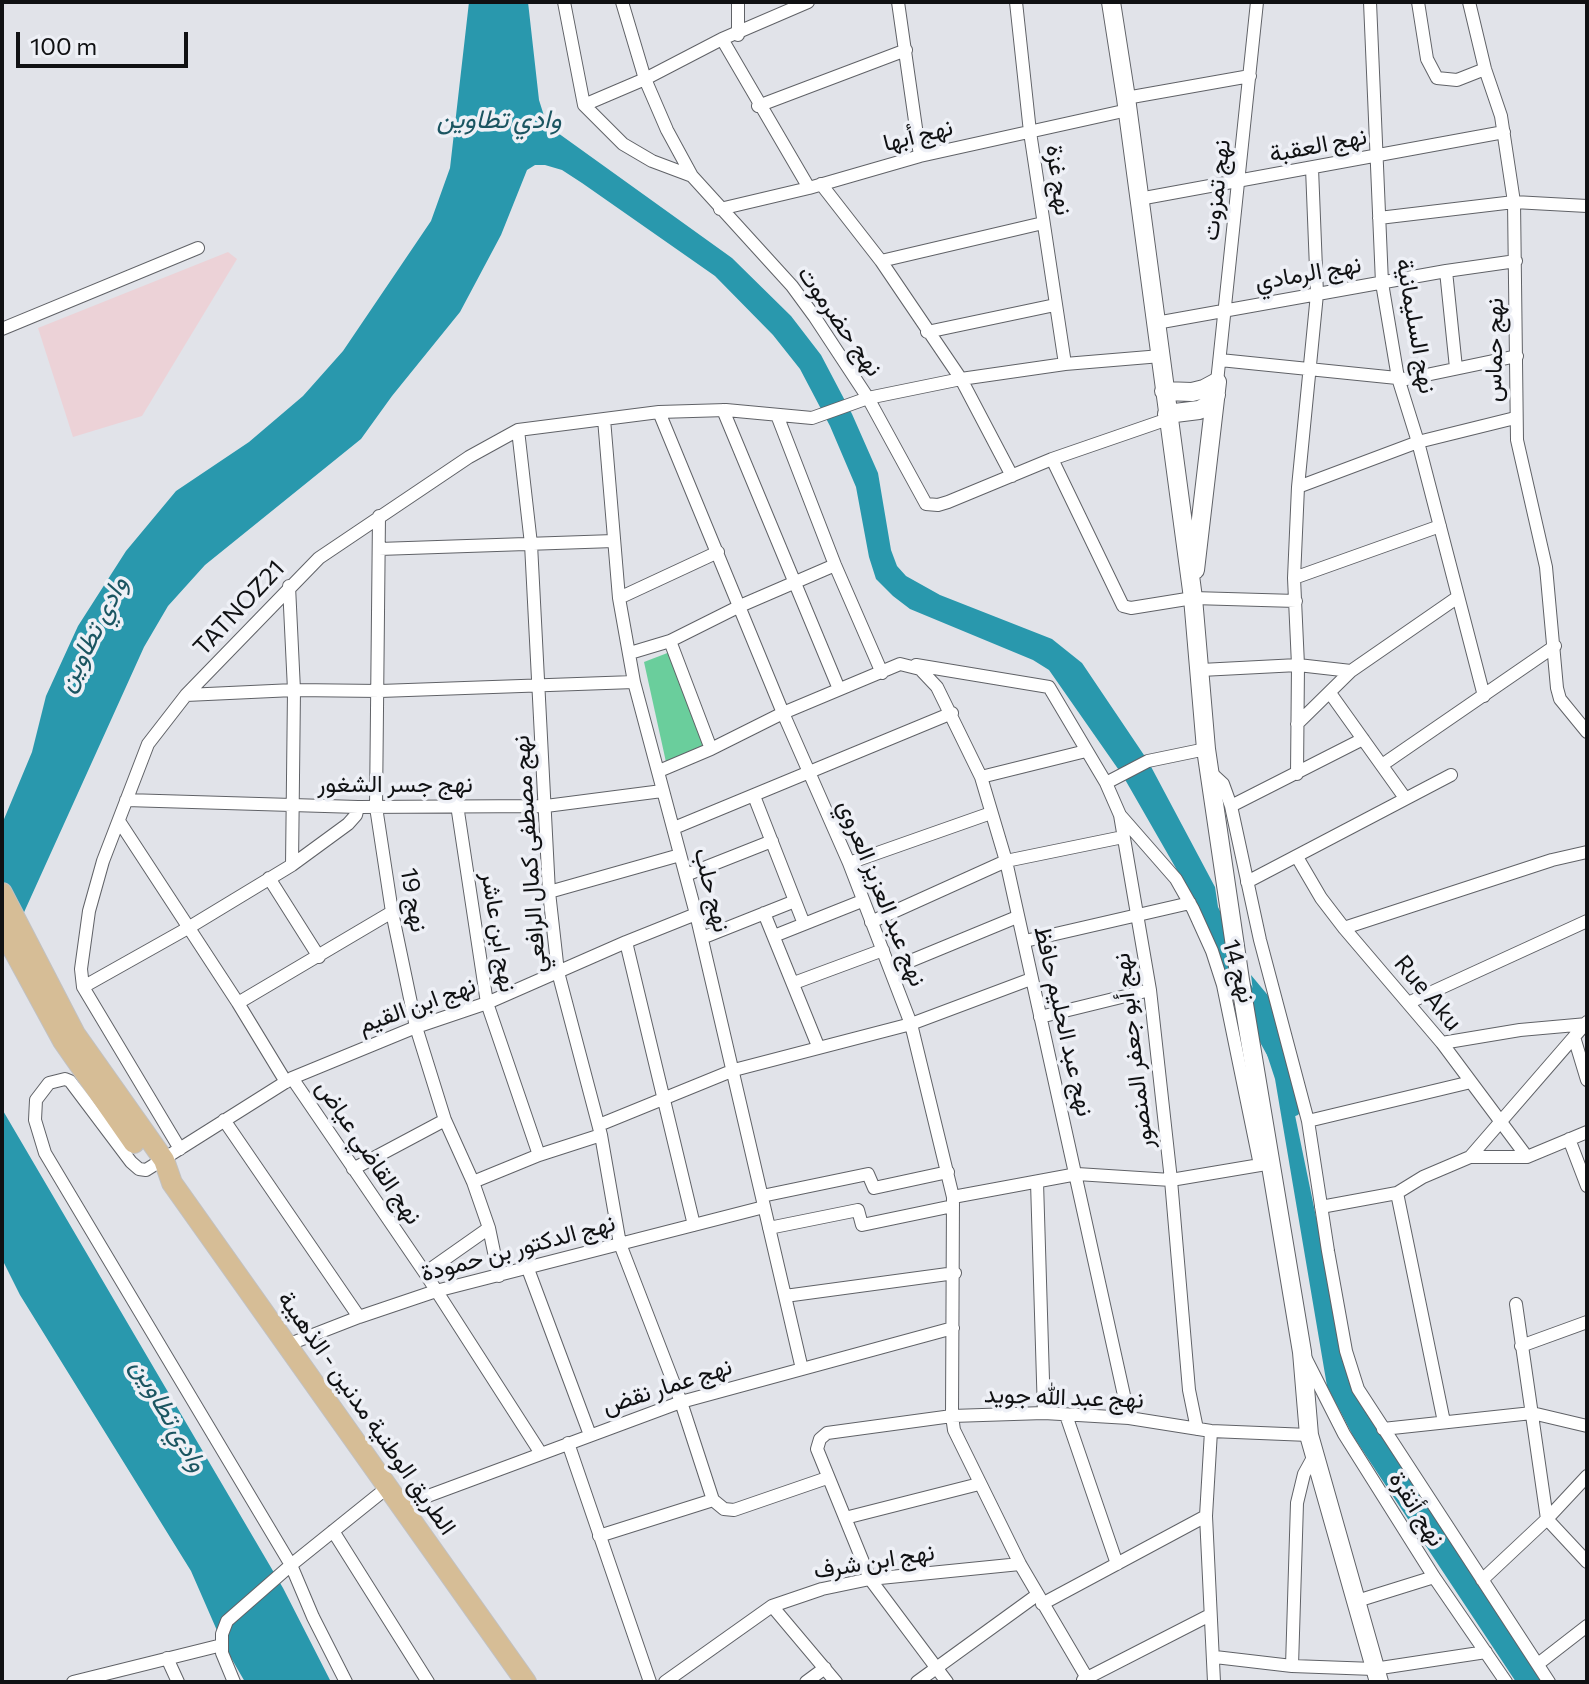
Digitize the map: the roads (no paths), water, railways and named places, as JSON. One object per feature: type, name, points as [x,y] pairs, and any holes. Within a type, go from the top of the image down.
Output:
[{"type":"main road","points":[[1111,2],[1192,593],[1206,749],[1266,1164],[1302,1352],[1309,1435],[1377,1676]]},
{"type":"main road","points":[[1164,391],[1192,392],[1216,388]]},
{"type":"main road","points":[[1168,416],[1207,406],[1216,388]]},
{"type":"main road","points":[[1192,593],[1216,388]]},
{"type":"main road","name":"الطريق الوطنية مدنين - الذهيبة","points":[[2,893],[63,1041],[166,1162],[287,1345],[526,1682]]},
{"type":"main road","name":"الطريق الوطنية مدنين - الذهيبة","points":[[2,929],[27,959]]},
{"type":"street","points":[[564,2],[584,105],[623,144],[652,161],[692,176]]},
{"type":"street","name":"نهج حضرموت","points":[[622,2],[645,79],[667,130],[692,176],[792,286],[868,398],[921,499],[930,506],[948,502],[1012,476]]},
{"type":"street","points":[[738,2],[738,35]]},
{"type":"street","points":[[584,105],[808,2]]},
{"type":"street","points":[[898,2],[920,156]]},
{"type":"street","name":"نهج غزة","points":[[1016,2],[1030,132],[1065,364]]},
{"type":"street","name":"نهج تمزوت","points":[[1216,388],[1257,2]]},
{"type":"street","name":"نهج السليمانية","points":[[1370,2],[1382,283],[1398,378],[1418,442],[1484,696]]},
{"type":"street","points":[[1418,2],[1427,59],[1437,78],[1457,80],[1485,69]]},
{"type":"street","name":"نهج حماس","points":[[1469,2],[1504,132],[1514,202],[1517,440],[1546,567],[1560,699],[1587,732]]},
{"type":"street","points":[[722,39],[758,106],[815,186],[881,261],[961,379],[1012,476],[1168,416]]},
{"type":"street","points":[[758,106],[906,50]]},
{"type":"street","name":"نهج أبها","points":[[720,209],[920,156],[1030,132],[1127,104],[1250,76]]},
{"type":"street","name":"نهج العقبة","points":[[1139,199],[1504,132]]},
{"type":"street","points":[[1297,774],[1298,665],[1294,578],[1298,487],[1317,294],[1312,168]]},
{"type":"street","points":[[1379,218],[1514,202],[1587,206]]},
{"type":"street","points":[[881,261],[1043,223]]},
{"type":"street","points":[[2,329],[198,248]]},
{"type":"street","name":"نهج الرمادي","points":[[1156,323],[1516,261]]},
{"type":"street","points":[[1446,271],[1456,368]]},
{"type":"street","points":[[927,332],[1055,305]]},
{"type":"street","points":[[868,398],[961,379],[1065,364],[1161,356]]},
{"type":"street","points":[[1220,360],[1418,378],[1517,356]]},
{"type":"street","name":"TATNOZ21","points":[[83,987],[81,969],[89,911],[148,744],[186,695],[319,558],[469,457],[518,430],[659,412],[723,410],[821,417],[868,398]]},
{"type":"street","points":[[723,410],[839,689]]},
{"type":"street","name":"نهج عبد العزيز العروي","points":[[659,412],[783,713],[849,863],[911,1024],[953,1202],[954,1430],[1020,1564],[1084,1680]]},
{"type":"street","points":[[777,415],[835,565],[882,673]]},
{"type":"street","points":[[1298,487],[1418,442],[1515,418]]},
{"type":"street","name":"نهج حلب","points":[[604,419],[619,598],[634,682],[702,938],[802,1369]]},
{"type":"street","name":"نهج مصطفى كمال الرافعي","points":[[518,430],[531,544],[549,892],[558,972],[600,1130],[620,1244],[681,1402],[713,1500]]},
{"type":"street","points":[[1052,459],[1123,606],[1131,608],[1192,593],[1296,601]]},
{"type":"street","name":"نهج 19","points":[[379,516],[380,691],[376,807],[392,912],[416,1027],[445,1120],[473,1182],[489,1228],[499,1276]]},
{"type":"street","points":[[1294,578],[1440,526]]},
{"type":"street","points":[[379,549],[614,541]]},
{"type":"street","points":[[619,598],[718,552]]},
{"type":"street","points":[[630,653],[670,641],[740,606],[835,565]]},
{"type":"street","points":[[289,586],[294,690],[292,865]]},
{"type":"street","points":[[1297,724],[1351,671],[1458,597]]},
{"type":"street","points":[[670,641],[711,749]]},
{"type":"street","points":[[1382,765],[1555,646]]},
{"type":"street","points":[[659,771],[783,713],[904,664]]},
{"type":"street","name":"نهج أبو جعفر المنصور","points":[[904,664],[1049,687],[1106,783],[1120,815],[1150,990],[1171,1180],[1189,1390],[1197,1429]]},
{"type":"street","name":"نهج عبد الحليم حافظ","points":[[904,664],[920,669],[929,677],[952,713],[981,777],[1025,941],[1129,1418]]},
{"type":"street","points":[[1201,670],[1298,665],[1351,671]]},
{"type":"street","points":[[186,695],[634,682]]},
{"type":"street","points":[[1330,693],[1405,798]]},
{"type":"street","points":[[674,828],[952,713]]},
{"type":"street","points":[[1231,806],[1363,739]]},
{"type":"street","points":[[1106,783],[1148,761],[1206,749]]},
{"type":"street","points":[[981,777],[1086,751]]},
{"type":"street","points":[[1247,882],[1451,775]]},
{"type":"street","points":[[1210,776],[1223,784],[1231,806],[1273,993],[1308,1121],[1346,1351],[1358,1389],[1549,1682]]},
{"type":"street","name":"نهج جسر الشغور","points":[[126,800],[358,807],[546,806],[662,791]]},
{"type":"street","points":[[754,796],[804,924]]},
{"type":"street","name":"نهج ابن عاشر","points":[[457,805],[487,1003],[539,1155]]},
{"type":"street","points":[[346,1682],[291,1565],[45,1153],[35,1120],[36,1100],[42,1089],[65,1079],[74,1084],[133,1165],[143,1171],[166,1162],[83,987],[292,865],[348,824],[358,807]]},
{"type":"street","points":[[849,863],[991,813]]},
{"type":"street","name":"نهج 14","points":[[1120,815],[1176,879],[1212,951],[1266,1164]]},
{"type":"street","points":[[119,821],[289,1080]]},
{"type":"street","points":[[871,922],[1006,861],[1123,837]]},
{"type":"street","points":[[686,875],[772,841]]},
{"type":"street","points":[[1344,928],[1538,864],[1587,852]]},
{"type":"street","points":[[549,892],[680,855]]},
{"type":"street","name":"Rue Aku","points":[[1297,857],[1321,898],[1442,1043],[1527,1157]]},
{"type":"street","points":[[269,878],[319,957]]},
{"type":"street","points":[[702,938],[795,901]]},
{"type":"street","points":[[774,936],[862,901]]},
{"type":"street","points":[[1025,941],[1190,903]]},
{"type":"street","points":[[238,1003],[392,912]]},
{"type":"street","points":[[764,913],[818,1046]]},
{"type":"street","name":"نهج ابن القيم","points":[[166,1162],[224,1120],[289,1080],[416,1027],[487,1003],[696,914]]},
{"type":"street","points":[[891,969],[1017,917]]},
{"type":"street","points":[[1408,1003],[1587,921]]},
{"type":"street","points":[[626,942],[694,1225]]},
{"type":"street","points":[[794,983],[883,950]]},
{"type":"street","points":[[473,1182],[734,1070],[911,1024],[1031,979]]},
{"type":"street","points":[[1040,1017],[1150,990]]},
{"type":"street","points":[[1442,1043],[1587,1023]]},
{"type":"street","points":[[1470,1157],[1587,1023]]},
{"type":"street","points":[[1574,1037],[1587,1080]]},
{"type":"street","name":"نهج القاضي عياض","points":[[289,1080],[425,1273],[540,1452]]},
{"type":"street","points":[[1308,1121],[1471,1082]]},
{"type":"street","points":[[224,1120],[359,1317]]},
{"type":"street","points":[[353,1169],[445,1120]]},
{"type":"street","points":[[1321,1207],[1397,1193],[1423,1177],[1470,1157],[1527,1157],[1587,1132]]},
{"type":"street","points":[[1569,1139],[1587,1186]]},
{"type":"street","points":[[769,1228],[858,1210],[862,1225],[1077,1174],[1171,1180],[1266,1164]]},
{"type":"street","name":"نهج الدكتور بن حمودة","points":[[287,1345],[436,1291],[694,1225],[763,1201],[868,1174],[874,1188],[948,1172]]},
{"type":"street","points":[[1037,1182],[1044,1413]]},
{"type":"street","points":[[1397,1193],[1444,1422]]},
{"type":"street","points":[[425,1273],[489,1228]]},
{"type":"street","points":[[528,1269],[590,1435]]},
{"type":"street","points":[[785,1296],[955,1273]]},
{"type":"street","points":[[1516,1304],[1547,1519],[1587,1562]]},
{"type":"street","points":[[1521,1346],[1587,1322]]},
{"type":"street","name":"نهج عمار نقض","points":[[401,1506],[681,1402],[953,1328]]},
{"type":"street","name":"نهج أنقرة","points":[[1302,1352],[1327,1405],[1434,1577],[1506,1682]]},
{"type":"street","name":"نهج عبد الله جويد","points":[[827,1478],[817,1449],[820,1439],[827,1433],[952,1416],[1044,1413],[1129,1418],[1211,1431],[1309,1435]]},
{"type":"street","points":[[1383,1429],[1532,1413],[1587,1426]]},
{"type":"street","points":[[1066,1415],[1117,1564]]},
{"type":"street","points":[[1211,1431],[1206,1516],[1214,1682]]},
{"type":"street","points":[[568,1443],[650,1682]]},
{"type":"street","points":[[1292,1666],[1297,1503],[1304,1474],[1315,1454]]},
{"type":"street","points":[[1482,1580],[1547,1519],[1587,1476]]},
{"type":"street","points":[[599,1536],[713,1500],[724,1509],[734,1510],[827,1478],[870,1579],[947,1682]]},
{"type":"street","points":[[845,1518],[979,1484]]},
{"type":"street","points":[[234,1682],[222,1653],[222,1634],[227,1621],[388,1487]]},
{"type":"street","points":[[917,1682],[1040,1599],[1117,1564],[1206,1516]]},
{"type":"street","points":[[333,1531],[428,1682]]},
{"type":"street","name":"نهج ابن شرف","points":[[665,1682],[772,1606],[822,1589],[870,1579],[1020,1564]]},
{"type":"street","points":[[1357,1601],[1434,1577]]},
{"type":"street","points":[[772,1606],[836,1682]]},
{"type":"street","points":[[1084,1680],[1210,1615]]},
{"type":"street","points":[[1538,1664],[1587,1626]]},
{"type":"street","points":[[73,1682],[222,1643]]},
{"type":"street","points":[[1215,1657],[1377,1676],[1486,1652]]},
{"type":"street","points":[[167,1658],[178,1682]]},
{"type":"street","points":[[806,1682],[825,1668]]},
{"type":"water","name":"وادي تطاوين","points":[[469,2],[528,2],[539,100],[551,128],[732,258],[791,316],[821,355],[878,473],[891,550],[897,566],[906,576],[940,595],[1052,639],[1082,663],[1148,761],[1215,887],[1218,907],[1225,921],[1233,992],[1193,898],[1123,776],[1049,670],[1033,660],[910,609],[876,579],[856,487],[830,426],[800,369],[773,335],[715,276],[582,183],[562,170],[545,165],[535,165],[527,170],[501,235],[460,312],[361,439],[205,565],[168,606],[144,647],[2,961],[2,824],[32,752],[46,696],[78,626],[126,551],[176,491],[249,442],[303,396],[343,351],[431,221],[450,168]]},
{"type":"water","points":[[1251,975],[1271,999],[1347,1367],[1544,1682],[1516,1682],[1353,1436],[1327,1386],[1275,1079],[1257,1024]]},
{"type":"water","name":"وادي تطاوين","points":[[2,1109],[283,1588],[331,1682],[245,1682],[222,1642],[191,1571],[20,1295],[2,1259]]},
{"type":"waterway","points":[[1241,987],[1285,1067],[1292,1107]]}]
